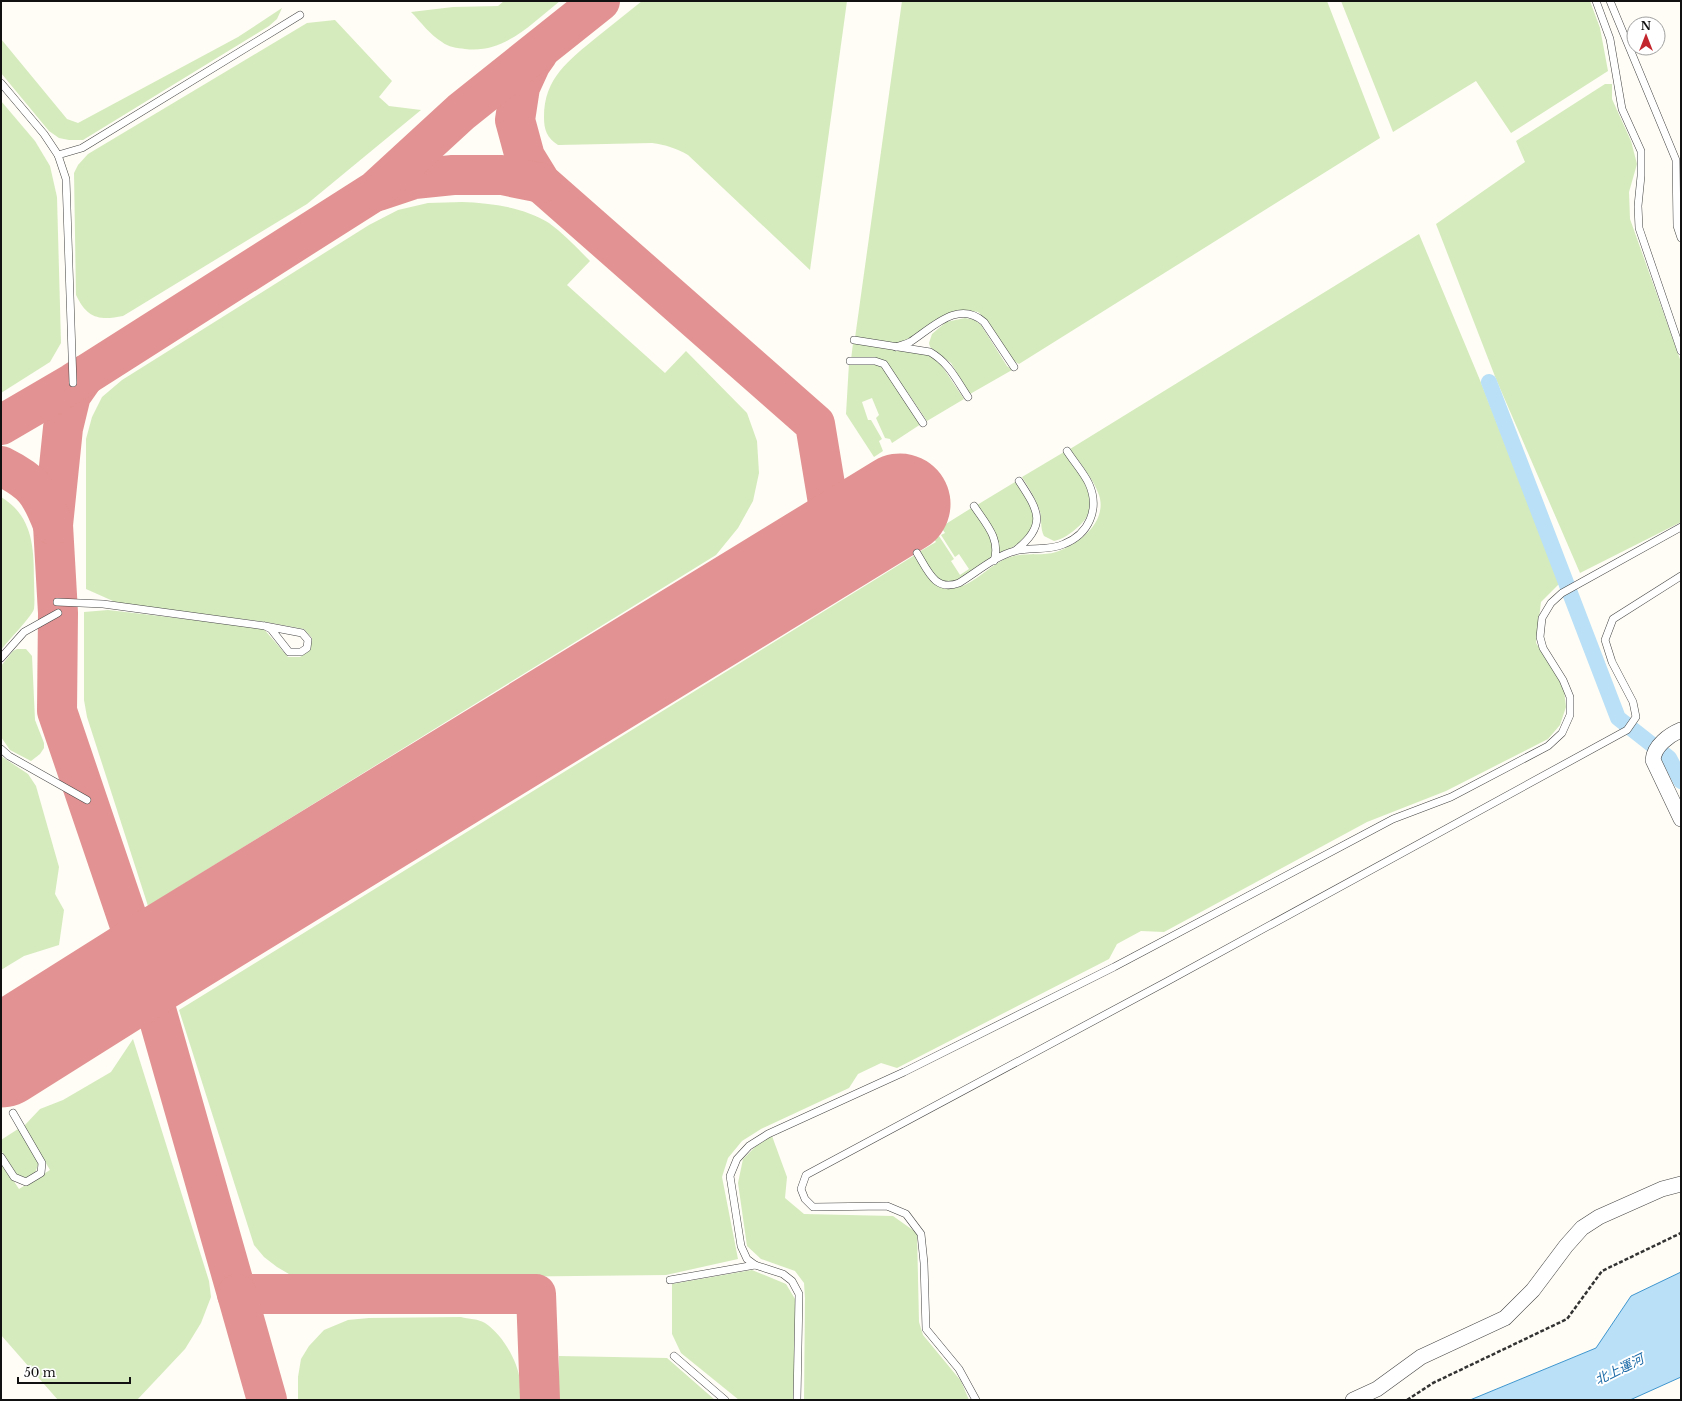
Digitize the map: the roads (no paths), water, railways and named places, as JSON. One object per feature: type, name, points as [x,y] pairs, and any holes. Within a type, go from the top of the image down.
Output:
[{"type":"street","points":[[1681,730],[1673,734],[1658,748],[1655,765],[1681,819]]},
{"type":"street","points":[[1353,1400],[1377,1389],[1421,1357],[1505,1318],[1534,1290],[1566,1246],[1582,1228],[1599,1217],[1662,1188],[1681,1184]]},
{"type":"lane","points":[[1596,1],[1610,38],[1622,109],[1641,151],[1641,176],[1638,206],[1639,228],[1681,351]]},
{"type":"lane","points":[[1610,1],[1676,160],[1677,226],[1681,238]]},
{"type":"lane","points":[[58,155],[82,148],[300,16]]},
{"type":"lane","points":[[1,83],[44,134],[58,155],[66,179],[73,383]]},
{"type":"lane","points":[[896,347],[909,342],[944,318],[956,314],[969,314],[977,316],[984,322],[1014,367]]},
{"type":"lane","points":[[854,340],[930,352],[941,359],[948,366],[968,397]]},
{"type":"lane","points":[[850,361],[875,361],[884,364],[923,423]]},
{"type":"lane","points":[[1015,551],[1064,545],[1074,539],[1086,528],[1092,518],[1094,496],[1089,483],[1067,451]]},
{"type":"lane","points":[[917,553],[934,579],[939,584],[945,586],[960,583],[994,561],[1015,551],[1027,541],[1034,532],[1036,524],[1034,504],[1019,481]]},
{"type":"lane","points":[[974,506],[995,539],[996,554],[994,561]]},
{"type":"lane","points":[[797,1400],[800,1294],[792,1281],[784,1274],[755,1265],[747,1259],[741,1246],[730,1176],[737,1159],[749,1146],[761,1138],[904,1072],[1114,967],[1393,819],[1450,797],[1548,746],[1562,733],[1570,715],[1570,697],[1563,680],[1543,648],[1540,637],[1542,618],[1551,603],[1562,594],[1579,584],[1681,528]]},
{"type":"lane","points":[[976,1400],[959,1369],[926,1329],[924,1263],[921,1234],[906,1214],[887,1206],[813,1207],[805,1199],[801,1188],[806,1175],[1166,982],[1627,730],[1636,717],[1633,702],[1612,662],[1606,640],[1614,619],[1681,576]]},
{"type":"lane","points":[[57,602],[103,604],[265,626],[302,633],[308,640],[307,648],[301,652],[289,652],[271,629],[265,626]]},
{"type":"lane","points":[[1,658],[24,632],[58,613]]},
{"type":"lane","points":[[1,749],[9,756],[87,800]]},
{"type":"lane","points":[[1,1157],[14,1177],[20,1180],[26,1182],[41,1173],[42,1163],[13,1113]]},
{"type":"lane","points":[[670,1280],[755,1265]]},
{"type":"lane","points":[[674,1356],[725,1400]]},
{"type":"water","name":"北上運河","points":[[1681,1272],[1681,1377],[1630,1400],[1470,1400],[1596,1348],[1631,1296]]},
{"type":"waterway","points":[[1489,382],[1618,718],[1669,758],[1681,781]]}]
